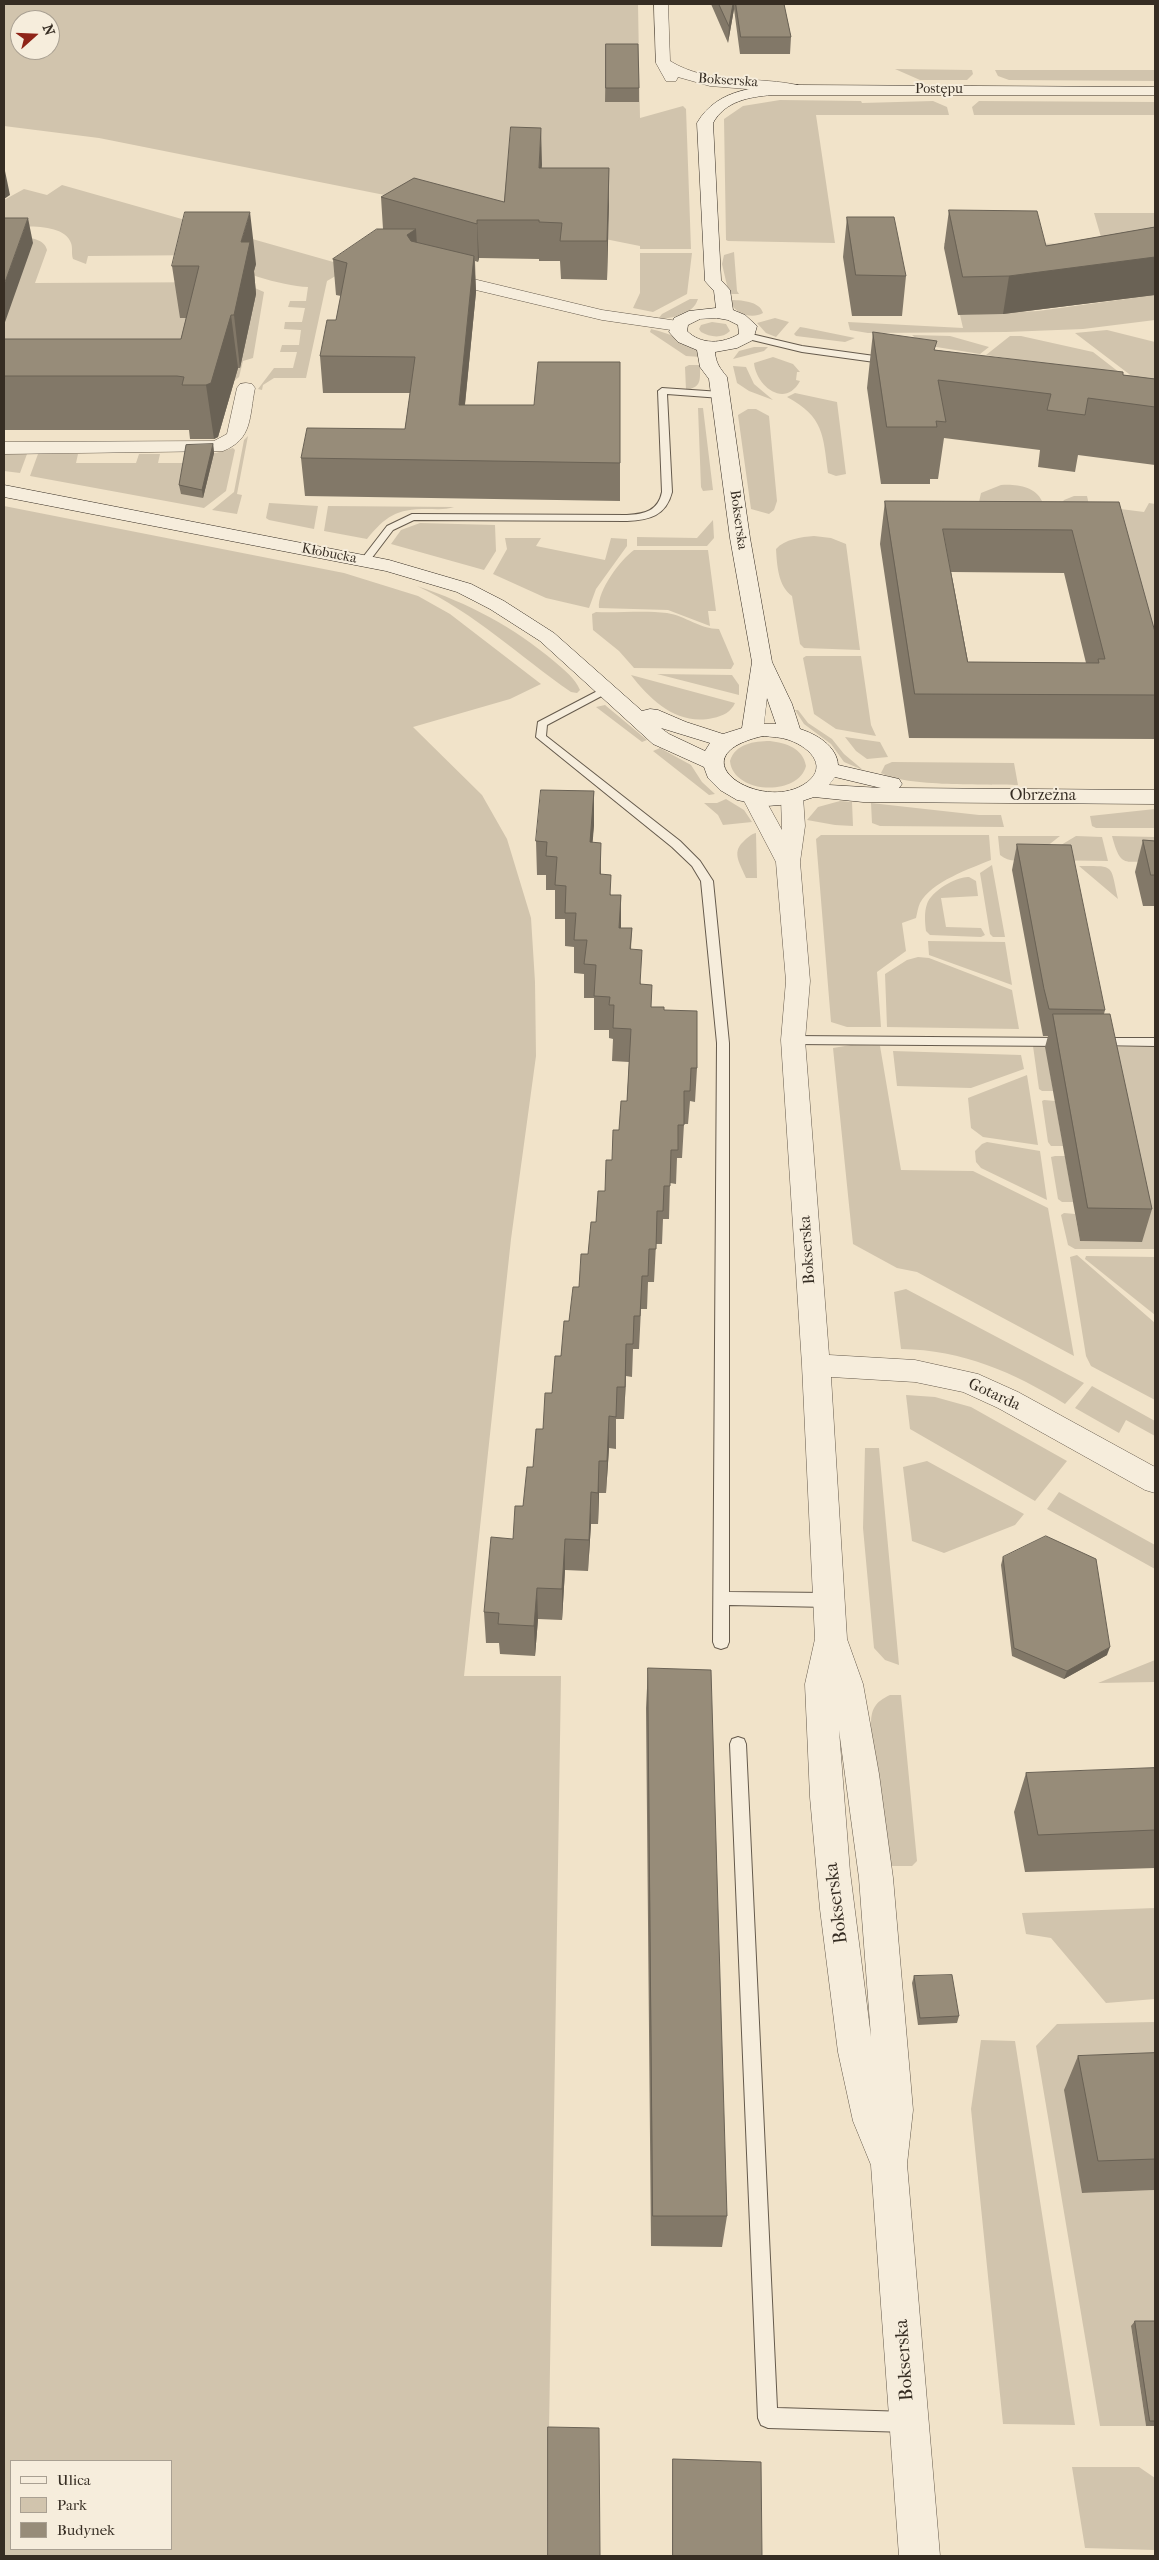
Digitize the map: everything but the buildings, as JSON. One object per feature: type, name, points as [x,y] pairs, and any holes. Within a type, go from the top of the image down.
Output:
[{"type":"street","points":[[661,4],[663,62]]},
{"type":"street","name":"Bokserska","points":[[663,62],[679,74],[704,82],[774,84],[796,89]]},
{"type":"street","name":"Bokserska","points":[[663,62],[665,70],[672,79],[699,95],[724,102]]},
{"type":"street","name":"Postępu","points":[[724,102],[753,93],[796,89],[1155,90]]},
{"type":"street","name":"Bokserska","points":[[724,102],[713,109],[705,123],[712,281],[722,290],[725,314]]},
{"type":"street","points":[[428,273],[602,315],[678,326]]},
{"type":"street","name":"Bokserska","points":[[705,313],[704,286],[712,281]]},
{"type":"street","points":[[705,313],[725,314],[744,322],[748,326],[747,336],[734,344],[725,346],[705,346],[682,337],[678,332],[678,326],[686,318],[705,313]]},
{"type":"street","name":"Bokserska","points":[[705,346],[709,371],[719,386],[740,538],[762,662],[781,704],[790,733]]},
{"type":"street","name":"Bokserska","points":[[719,386],[726,370],[725,346]]},
{"type":"street","points":[[4,448],[216,447],[236,436],[246,388]]},
{"type":"street","name":"Kłobucka","points":[[4,491],[365,561],[441,579],[480,596],[547,637],[614,694],[648,729],[661,739],[712,763]]},
{"type":"street","name":"Bokserska","points":[[752,731],[762,662]]},
{"type":"street","name":"Kłobucka","points":[[614,694],[666,723],[725,741]]},
{"type":"street","points":[[774,730],[790,733],[806,739],[821,750],[825,757],[826,777],[802,794],[769,799],[753,797],[735,791],[719,780],[714,774],[713,754],[725,741],[752,731],[774,730]]},
{"type":"street","name":"Obrzeżna","points":[[827,769],[931,795]]},
{"type":"street","name":"Bokserska","points":[[802,794],[788,862],[798,981],[793,1040],[816,1365],[828,1600],[832,1639],[847,1684],[863,1774],[876,1878],[895,2110],[889,2164],[920,2556]]},
{"type":"street","name":"Obrzeżna","points":[[802,794],[1155,796]]},
{"type":"street","name":"Bokserska","points":[[753,797],[767,827],[788,862]]},
{"type":"street","name":"Gotarda","points":[[816,1365],[915,1371],[968,1382],[1008,1400],[1155,1480]]},
{"type":"lane","points":[[747,336],[802,348],[900,363]]},
{"type":"lane","points":[[365,561],[390,528],[412,517],[627,518],[644,517],[660,510],[665,504],[667,492],[662,392],[719,386]]},
{"type":"lane","points":[[614,694],[542,724],[541,737],[642,815],[696,864],[707,882],[723,1043],[721,1642]]},
{"type":"lane","points":[[793,1040],[1155,1042]]},
{"type":"lane","points":[[721,1598],[828,1600]]},
{"type":"lane","points":[[738,1744],[768,2418],[909,2422]]},
{"type":"green space","points":[[4,4],[638,4],[640,118],[683,106],[686,109],[691,249],[640,249],[640,246],[99,138],[4,126]]},
{"type":"green space","points":[[895,69],[972,70],[973,74],[967,80],[920,80]]},
{"type":"green space","points":[[995,70],[1155,70],[1155,81],[1009,80],[998,76]]},
{"type":"green space","points":[[780,100],[861,101],[862,103],[933,101],[947,107],[949,115],[816,115],[835,243],[728,241],[726,240],[724,119],[743,106]]},
{"type":"green space","points":[[979,101],[1155,102],[1155,115],[974,115],[972,107]]},
{"type":"green space","points":[[62,185],[351,267],[327,281],[306,378],[274,378],[263,385],[262,390],[258,389],[274,368],[293,368],[297,352],[280,352],[282,345],[299,345],[301,330],[284,329],[285,322],[302,322],[305,308],[288,307],[290,301],[306,301],[308,287],[285,284],[258,277],[232,267],[211,255],[88,256],[86,264],[73,259],[71,243],[67,236],[60,232],[41,227],[4,227],[4,200],[24,189],[47,195]]},
{"type":"green space","points":[[1094,213],[1155,213],[1155,239],[1102,248],[945,248],[944,243],[1103,244]]},
{"type":"green space","points":[[4,238],[35,239],[44,245],[47,250],[35,283],[241,282],[264,292],[253,358],[243,361],[239,377],[230,384],[4,381]]},
{"type":"green space","points":[[734,252],[737,291],[739,294],[729,294],[722,264],[724,255]]},
{"type":"green space","points":[[640,253],[692,253],[687,294],[653,312],[633,308],[640,293]]},
{"type":"green space","points":[[1155,295],[1155,320],[1083,329],[1006,332],[868,333],[850,330],[848,322],[963,328],[960,315],[1038,311]]},
{"type":"green space","points":[[690,299],[698,299],[692,309],[681,315],[658,319],[662,314]]},
{"type":"green space","points":[[729,300],[754,304],[763,313],[753,316],[743,314],[731,305]]},
{"type":"green space","points":[[775,318],[789,322],[776,337],[766,333],[757,323]]},
{"type":"green space","points":[[712,322],[726,324],[730,331],[727,334],[716,336],[701,332],[699,329],[701,325]]},
{"type":"green space","points":[[800,327],[855,338],[845,342],[796,336],[794,334]]},
{"type":"green space","points":[[651,329],[672,335],[687,343],[701,357],[686,356],[650,332]]},
{"type":"green space","points":[[1107,330],[1155,342],[1155,381],[1133,377],[1075,333]]},
{"type":"green space","points":[[912,335],[950,336],[989,347],[980,354],[924,345]]},
{"type":"green space","points":[[1010,336],[1021,336],[1093,352],[1124,376],[986,355]]},
{"type":"green space","points":[[754,347],[768,347],[764,351],[733,359],[739,351]]},
{"type":"green space","points":[[773,357],[793,364],[800,372],[797,372],[796,380],[800,381],[794,389],[787,393],[779,394],[772,391],[765,386],[756,372],[754,363]]},
{"type":"green space","points":[[700,365],[700,379],[695,387],[686,390],[685,367]]},
{"type":"green space","points":[[733,366],[746,367],[754,384],[773,400],[749,391],[737,383]]},
{"type":"green space","points":[[795,393],[837,402],[846,474],[836,476],[828,473],[820,428],[808,412],[787,397]]},
{"type":"green space","points":[[698,408],[703,408],[713,490],[703,491],[701,487]]},
{"type":"green space","points":[[748,409],[756,409],[769,416],[777,501],[774,510],[769,514],[751,509],[738,415]]},
{"type":"green space","points":[[248,436],[237,494],[242,495],[237,514],[212,510],[234,492],[244,440]]},
{"type":"green space","points":[[233,448],[235,450],[226,491],[204,508],[30,476],[38,454],[78,454],[76,463],[136,463],[139,454],[160,454],[158,463],[183,463],[185,454],[216,453]]},
{"type":"green space","points":[[4,454],[27,454],[20,473],[4,471]]},
{"type":"green space","points":[[1001,485],[1013,485],[1030,489],[1039,496],[1042,506],[979,502],[981,493]]},
{"type":"green space","points":[[1074,496],[1087,496],[1089,505],[1144,512],[1149,503],[1155,504],[1155,670],[1111,542],[1061,504],[1064,500]]},
{"type":"green space","points":[[269,503],[318,506],[314,529],[269,520],[266,518]]},
{"type":"green space","points":[[4,506],[344,573],[418,596],[450,614],[541,684],[510,699],[413,727],[482,795],[507,839],[531,918],[535,982],[536,1056],[511,1239],[464,1676],[561,1676],[547,2556],[4,2556]]},
{"type":"green space","points":[[328,506],[454,507],[399,512],[386,519],[367,539],[324,531]]},
{"type":"green space","points":[[713,520],[714,538],[707,546],[637,546],[637,537],[697,538]]},
{"type":"green space","points":[[420,523],[495,525],[496,551],[484,570],[391,544],[401,530]]},
{"type":"green space","points":[[814,536],[831,538],[846,544],[860,650],[804,648],[800,644],[792,596],[787,592],[781,581],[776,549],[789,541]]},
{"type":"green space","points":[[505,538],[541,538],[536,546],[605,560],[611,538],[627,539],[627,546],[596,589],[589,608],[546,598],[493,574],[507,549]]},
{"type":"green space","points":[[634,550],[708,550],[716,611],[708,611],[710,626],[668,610],[599,608],[602,593],[611,576],[623,560]]},
{"type":"green space","points":[[417,586],[472,608],[507,627],[566,671],[580,690],[577,693],[571,692],[478,622]]},
{"type":"green space","points":[[596,612],[667,613],[706,627],[719,629],[734,664],[731,669],[634,668],[619,651],[593,630],[592,614]]},
{"type":"green space","points":[[806,656],[861,656],[871,725],[876,736],[836,729],[814,714],[803,658]]},
{"type":"green space","points":[[657,674],[732,675],[739,685],[739,695]]},
{"type":"green space","points":[[631,675],[735,703],[729,711],[720,716],[700,720],[688,718],[666,709],[647,694]]},
{"type":"green space","points":[[605,705],[647,740],[642,742],[596,707]]},
{"type":"green space","points":[[795,710],[798,710],[808,723],[832,739],[844,754],[863,770],[844,762],[831,744],[804,724]]},
{"type":"green space","points":[[845,737],[880,742],[888,757],[867,759],[856,751]]},
{"type":"green space","points":[[770,741],[788,745],[798,751],[806,766],[801,776],[791,783],[779,787],[766,788],[742,780],[734,772],[730,761],[732,755],[746,745]]},
{"type":"green space","points":[[660,748],[691,765],[702,782],[715,794],[709,795],[653,751]]},
{"type":"green space","points":[[892,762],[1014,763],[1018,785],[909,781],[881,773],[885,765]]},
{"type":"green space","points":[[726,799],[744,810],[752,822],[723,825],[718,815],[704,803],[717,803]]},
{"type":"green space","points":[[840,801],[852,802],[853,826],[807,820],[818,807]]},
{"type":"green space","points":[[871,803],[979,815],[1001,815],[1004,827],[880,826],[872,823]]},
{"type":"green space","points":[[1155,809],[1155,828],[1096,828],[1092,826],[1090,816]]},
{"type":"green space","points":[[756,833],[757,878],[746,878],[738,859],[738,850],[739,846],[746,839]]},
{"type":"green space","points":[[821,835],[989,835],[991,860],[942,882],[925,895],[918,908],[916,918],[902,923],[906,951],[877,972],[881,1027],[847,1027],[831,1022],[816,839]]},
{"type":"green space","points":[[998,836],[1060,836],[1032,856],[1016,860],[1000,855]]},
{"type":"green space","points":[[1076,836],[1102,837],[1108,861],[1036,860]]},
{"type":"green space","points":[[1112,836],[1155,837],[1155,861],[1125,861],[1118,854]]},
{"type":"green space","points":[[992,865],[1005,937],[993,937],[990,934],[980,873]]},
{"type":"green space","points":[[1079,866],[1100,866],[1109,869],[1114,879],[1118,899]]},
{"type":"green space","points":[[964,877],[969,877],[976,881],[978,896],[941,898],[946,927],[981,928],[985,935],[981,937],[930,935],[926,931],[925,918],[929,899],[945,885]]},
{"type":"green space","points":[[928,941],[1005,942],[1012,985],[929,955]]},
{"type":"green space","points":[[918,957],[929,958],[1012,990],[1019,1029],[887,1027],[885,974],[907,960]]},
{"type":"green space","points":[[851,1045],[880,1046],[901,1170],[973,1171],[1048,1208],[1074,1356],[917,1272],[897,1268],[853,1244],[833,1048]]},
{"type":"green space","points":[[1033,1046],[1155,1047],[1155,1249],[1075,1249],[1068,1245],[1061,1215],[1064,1213],[1075,1214],[1080,1241],[1142,1242],[1049,1066],[1053,1091],[1042,1091],[1039,1089]]},
{"type":"green space","points":[[893,1051],[1021,1055],[1024,1069],[971,1088],[897,1086]]},
{"type":"green space","points":[[1027,1075],[1038,1145],[983,1137],[971,1128],[968,1098]]},
{"type":"green space","points":[[1042,1101],[1055,1101],[1063,1146],[1051,1146],[1048,1142]]},
{"type":"green space","points":[[987,1142],[1040,1151],[1047,1200],[981,1168],[976,1162],[975,1151]]},
{"type":"green space","points":[[1065,1156],[1073,1202],[1062,1202],[1058,1199],[1051,1157]]},
{"type":"green space","points":[[1077,1255],[1155,1323],[1155,1400],[1091,1366],[1086,1356],[1070,1257]]},
{"type":"green space","points":[[1086,1256],[1155,1257],[1155,1315],[1085,1259]]},
{"type":"green space","points":[[906,1289],[1084,1383],[1065,1404],[1026,1382],[987,1365],[966,1358],[924,1350],[901,1349],[894,1292]]},
{"type":"green space","points":[[1092,1386],[1155,1421],[1155,1436],[1126,1420],[1119,1433],[1075,1408]]},
{"type":"green space","points":[[906,1395],[935,1397],[971,1407],[1067,1461],[1035,1501],[910,1429]]},
{"type":"green space","points":[[865,1448],[879,1448],[899,1665],[885,1660],[874,1648],[863,1528]]},
{"type":"green space","points":[[927,1461],[1024,1514],[1015,1525],[944,1553],[912,1541],[903,1467]]},
{"type":"green space","points":[[1059,1492],[1155,1545],[1155,1569],[1047,1509]]},
{"type":"green space","points":[[1155,1660],[1155,1682],[1098,1683]]},
{"type":"green space","points":[[890,1695],[901,1695],[917,1861],[912,1866],[889,1866],[868,1725],[871,1725],[873,1710],[877,1703]]},
{"type":"green space","points":[[1155,1908],[1155,1999],[1106,2003],[1051,1938],[1026,1934],[1022,1913]]},
{"type":"green space","points":[[1155,2022],[1155,2086],[1082,2193],[1155,2190],[1155,2326],[1131,2327],[1146,2426],[1100,2426],[1036,2046],[1057,2024]]},
{"type":"green space","points":[[981,2040],[1015,2041],[1075,2425],[1003,2424],[971,2109]]},
{"type":"green space","points":[[1072,2467],[1139,2467],[1155,2478],[1155,2550],[1085,2548]]}]
